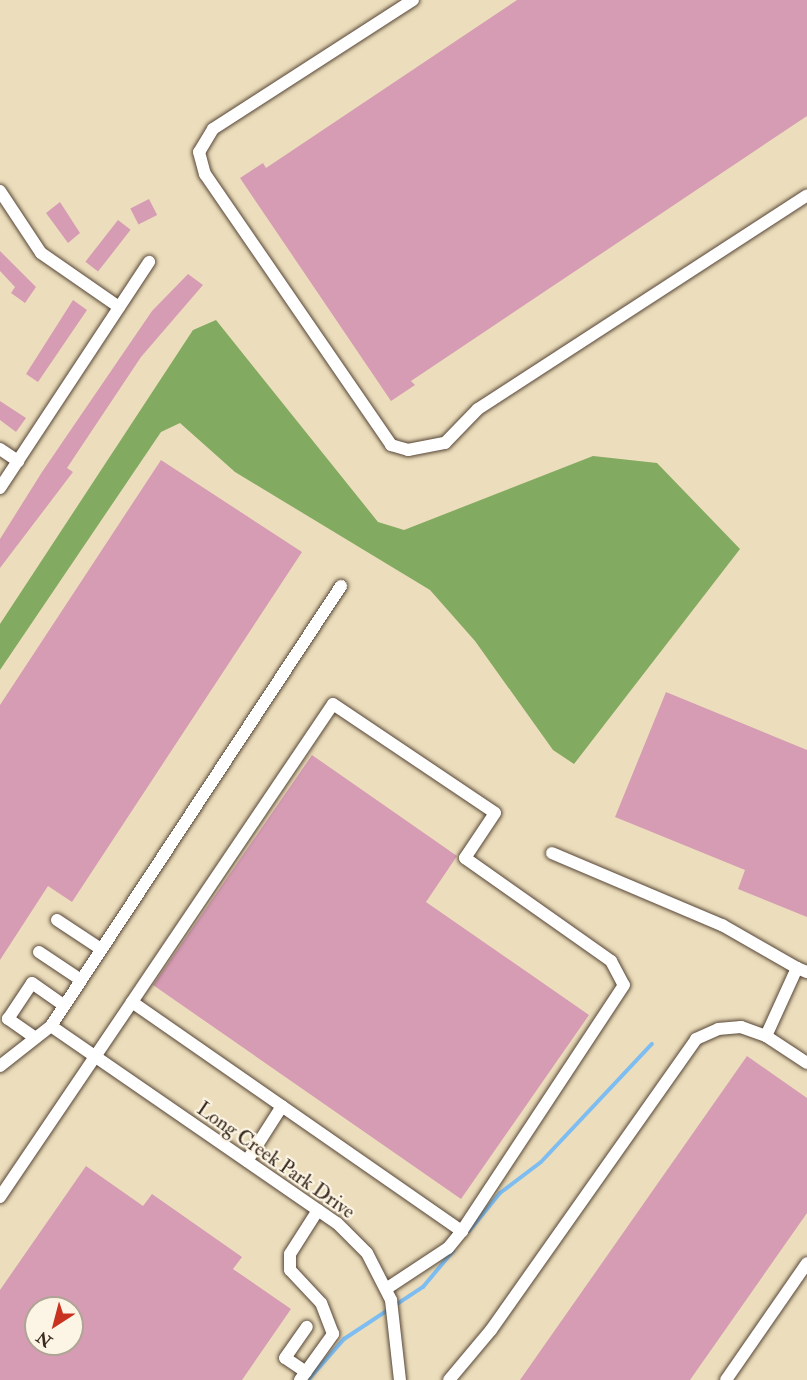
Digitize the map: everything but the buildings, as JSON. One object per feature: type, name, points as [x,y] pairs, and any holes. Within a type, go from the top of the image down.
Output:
[{"type":"street","points":[[413,0],[213,129],[199,152],[205,174],[391,445],[408,450],[445,443],[478,409],[807,195]]},
{"type":"street","points":[[0,191],[41,253],[119,307]]},
{"type":"street","points":[[0,488],[149,262]]},
{"type":"street","points":[[0,449],[18,461]]},
{"type":"street","points":[[0,1066],[34,1037],[51,1026],[341,586]]},
{"type":"street","points":[[0,1197],[333,704],[495,813],[465,858],[611,961],[624,985],[462,1231],[448,1248],[386,1289]]},
{"type":"street","points":[[552,853],[722,926],[802,970],[766,1035]]},
{"type":"street","points":[[57,920],[101,949]]},
{"type":"street","points":[[39,952],[81,980]]},
{"type":"street","points":[[34,1037],[8,1019],[32,983],[64,1005]]},
{"type":"street","points":[[132,1002],[462,1231]]},
{"type":"street","name":"Long Creek Park Drive","points":[[51,1026],[318,1210],[367,1252],[386,1289],[400,1380]]},
{"type":"street","points":[[449,1380],[491,1330],[696,1039],[718,1029],[741,1027],[766,1035],[807,1062]]},
{"type":"street","points":[[247,1161],[282,1106]]},
{"type":"street","points":[[307,1327],[285,1358],[303,1376],[333,1334],[331,1318],[290,1270],[290,1254],[318,1210]]},
{"type":"street","points":[[726,1380],[807,1263]]},
{"type":"green space","points":[[216,320],[378,522],[404,530],[593,456],[657,463],[740,549],[574,764],[553,750],[475,641],[430,590],[235,472],[180,423],[161,432],[0,670],[0,624],[193,330]]},
{"type":"waterway","points":[[469,1231],[500,1193],[541,1162],[652,1044]]},
{"type":"waterway","points":[[308,1380],[344,1339],[423,1287],[453,1251]]}]
